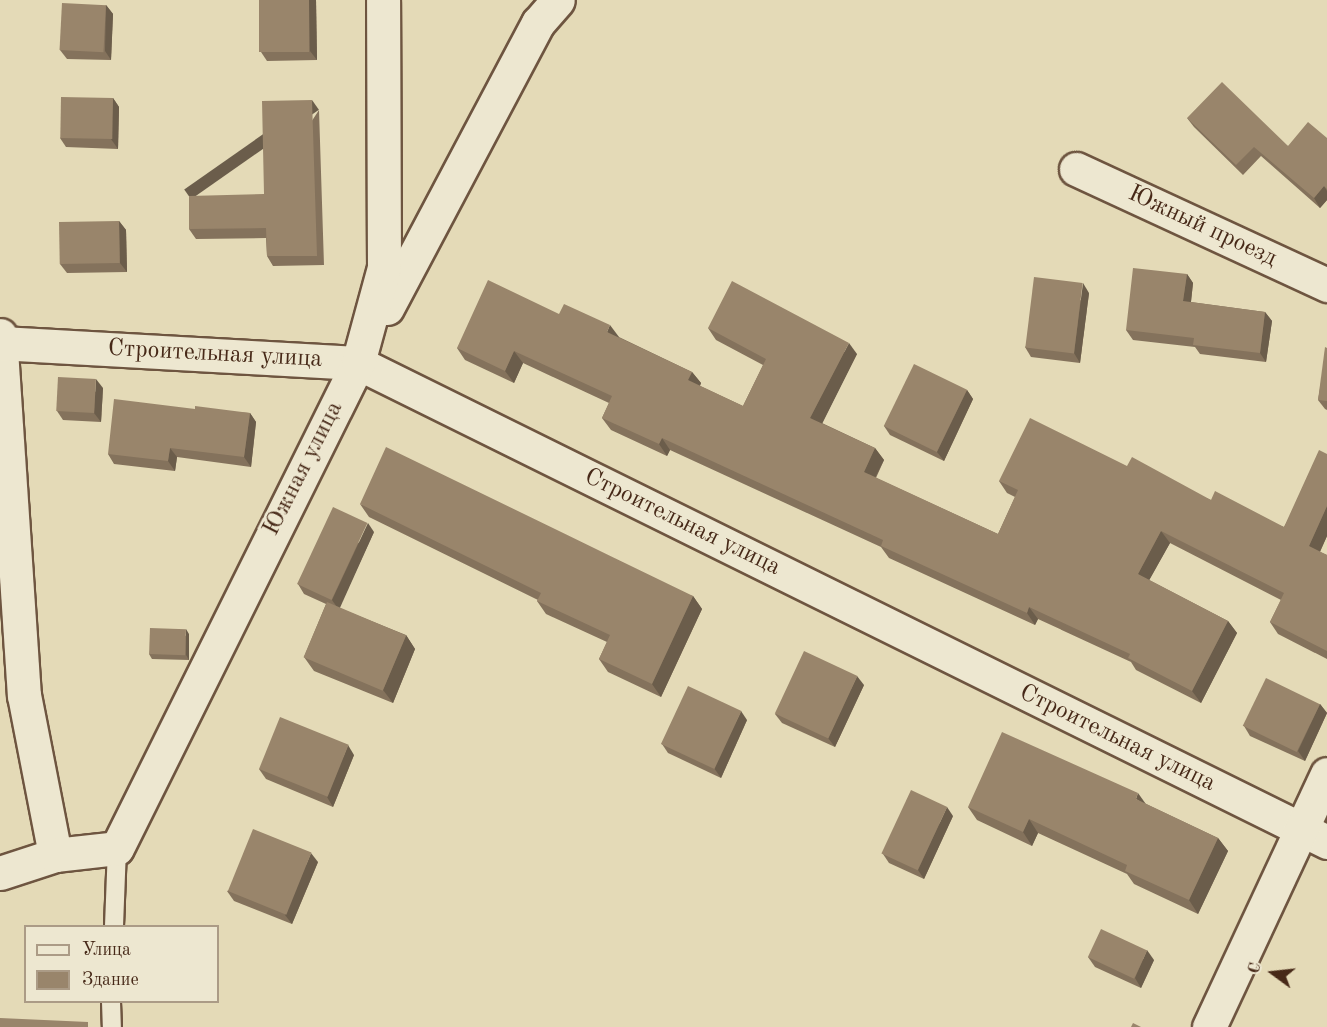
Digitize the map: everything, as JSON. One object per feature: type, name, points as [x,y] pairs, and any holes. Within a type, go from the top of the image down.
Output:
[{"type":"street","name":"Южная улица","points":[[117,848],[358,363],[384,267],[383,0]]},
{"type":"street","points":[[358,363],[538,23],[558,0]]},
{"type":"street","name":"Южный проезд","points":[[1076,169],[1327,285]]},
{"type":"street","points":[[0,335],[24,695],[55,855]]},
{"type":"street","name":"Строительная улица","points":[[0,344],[358,363],[1314,836]]},
{"type":"street","points":[[1209,1027],[1314,836],[1327,774]]},
{"type":"street","points":[[0,873],[55,855],[117,848]]},
{"type":"lane","points":[[114,925],[117,848]]},
{"type":"lane","points":[[111,1003],[112,1027]]},
{"type":"building","points":[[259,0],[309,0],[309,52],[259,52]]},
{"type":"building","points":[[62,3],[106,5],[103,52],[60,50]]},
{"type":"building","points":[[1222,82],[1288,146],[1308,122],[1327,138],[1327,189],[1324,186],[1314,198],[1254,147],[1236,165],[1187,118]]},
{"type":"building","points":[[61,97],[113,98],[112,139],[60,138]]},
{"type":"building","points":[[312,100],[317,256],[267,256],[266,228],[189,229],[189,196],[264,194],[262,101]]},
{"type":"building","points":[[119,221],[120,263],[60,264],[59,222]]},
{"type":"building","points":[[1133,268],[1187,274],[1183,301],[1265,312],[1260,353],[1193,345],[1194,338],[1126,330]]},
{"type":"building","points":[[1034,277],[1083,283],[1074,353],[1025,347]]},
{"type":"building","points":[[488,280],[559,314],[564,304],[610,325],[607,332],[692,372],[688,380],[743,406],[766,359],[708,328],[732,281],[849,343],[810,418],[875,448],[864,472],[998,534],[1018,490],[999,481],[1030,418],[1127,466],[1132,457],[1211,500],[1215,491],[1284,527],[1319,450],[1327,454],[1327,506],[1309,546],[1327,555],[1327,651],[1270,622],[1284,593],[1161,531],[1138,574],[1228,621],[1192,691],[1128,658],[1130,654],[1029,607],[1027,613],[881,546],[883,540],[662,438],[659,444],[602,418],[612,396],[514,351],[505,371],[457,348]]},
{"type":"building","points":[[1325,347],[1327,348],[1327,401],[1318,400]]},
{"type":"building","points":[[914,364],[967,390],[937,452],[884,426]]},
{"type":"building","points":[[58,377],[96,379],[94,413],[56,411]]},
{"type":"building","points":[[114,399],[250,413],[244,457],[170,448],[168,461],[108,454]]},
{"type":"building","points":[[386,447],[693,596],[652,684],[599,659],[610,635],[537,601],[541,593],[360,504]]},
{"type":"building","points":[[333,507],[367,523],[332,600],[297,584]]},
{"type":"building","points":[[327,602],[406,636],[383,691],[304,657]]},
{"type":"building","points":[[150,628],[186,629],[185,655],[149,654]]},
{"type":"building","points":[[804,651],[857,676],[828,738],[775,714]]},
{"type":"building","points":[[1266,678],[1320,704],[1297,752],[1243,726]]},
{"type":"building","points":[[688,686],[741,711],[714,769],[661,744]]},
{"type":"building","points":[[280,717],[349,745],[328,797],[259,769]]},
{"type":"building","points":[[1002,732],[1138,793],[1136,799],[1218,838],[1189,900],[1125,871],[1127,865],[1029,819],[1023,832],[968,807]]},
{"type":"building","points":[[911,790],[947,807],[918,870],[881,853]]},
{"type":"building","points":[[253,829],[311,853],[286,915],[228,891]]},
{"type":"building","points":[[1101,929],[1147,951],[1134,979],[1088,957]]},
{"type":"building","points":[[0,1018],[88,1022],[88,1027],[0,1027]]}]
